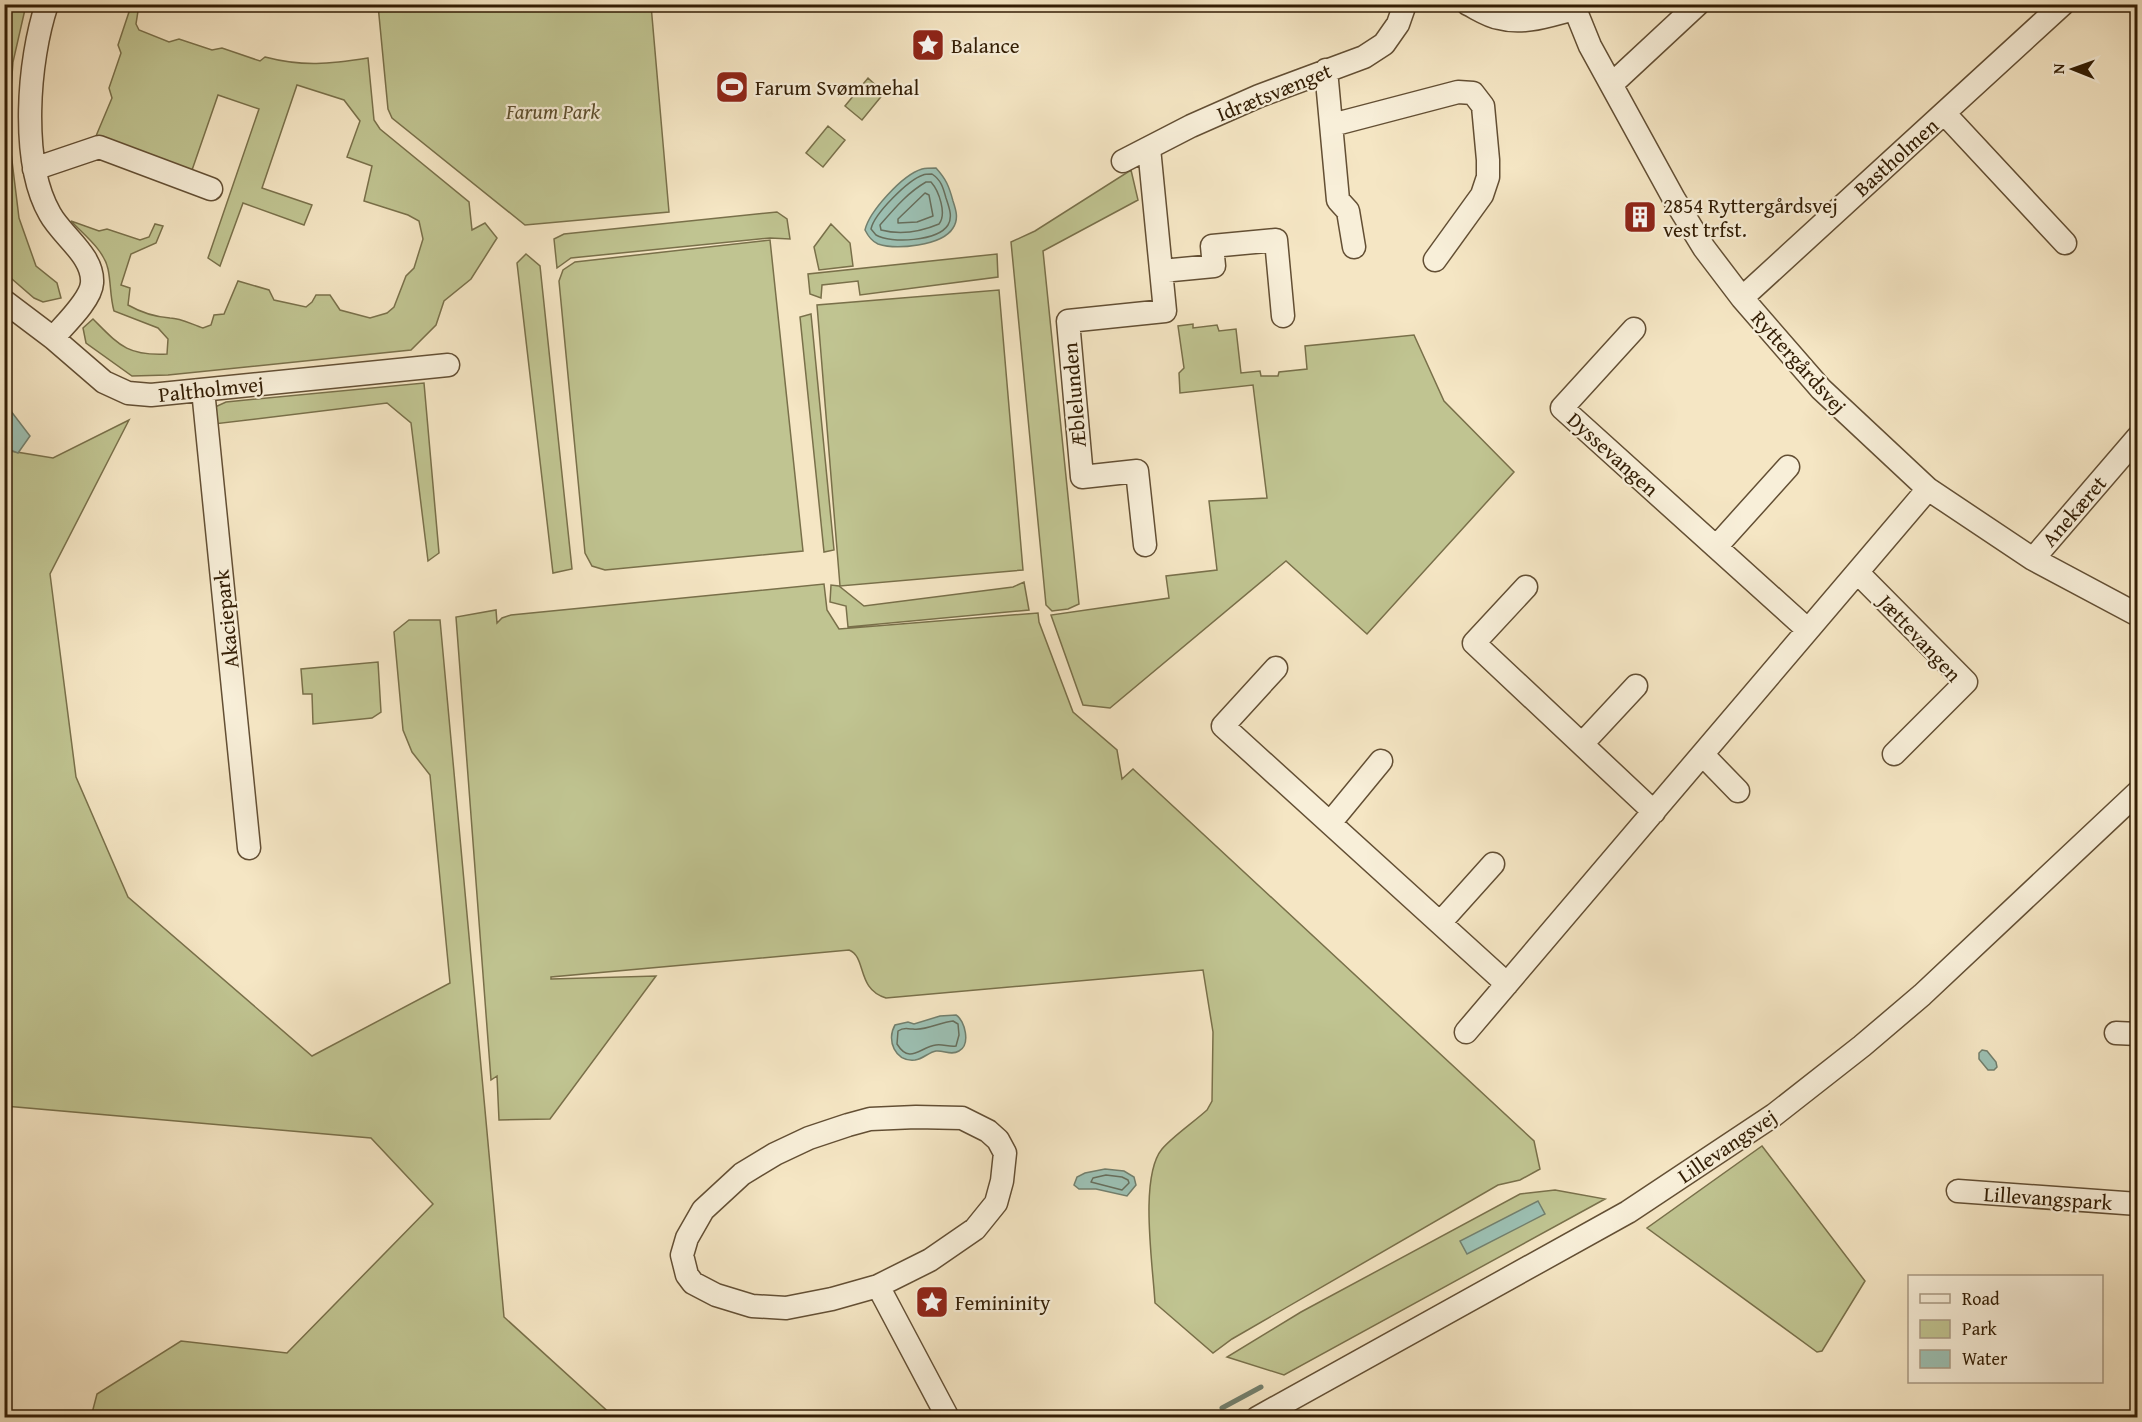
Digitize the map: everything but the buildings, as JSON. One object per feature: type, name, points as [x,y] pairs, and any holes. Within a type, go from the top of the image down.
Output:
[{"type":"street","points":[[47,4],[31,78],[30,131],[34,169],[50,215],[85,260],[91,271],[92,283],[89,295],[53,338]]},
{"type":"street","name":"Idrætsvænget","points":[[1123,161],[1191,126],[1258,96],[1364,57],[1384,44],[1398,24],[1405,4]]},
{"type":"street","points":[[1468,4],[1498,18],[1517,21],[1538,18],[1573,7]]},
{"type":"street","points":[[1611,84],[1698,4]]},
{"type":"street","name":"Bastholmen","points":[[1742,298],[2063,4]]},
{"type":"street","name":"Ryttergårdsvej","points":[[1573,7],[1590,46],[1674,199],[1704,248],[1742,298],[1838,406],[1928,489],[2033,559],[2138,615]]},
{"type":"street","points":[[1326,70],[1338,200],[1348,211],[1353,247]]},
{"type":"street","points":[[1332,125],[1458,92],[1473,93],[1483,106],[1488,177],[1482,195],[1435,260]]},
{"type":"street","name":"Bastholmen","points":[[1944,113],[2065,243]]},
{"type":"street","points":[[34,169],[99,147],[211,189]]},
{"type":"street","name":"Æblelunden","points":[[1145,544],[1137,471],[1082,477],[1068,321],[1165,310],[1149,148]]},
{"type":"street","points":[[1161,271],[1214,266],[1212,246],[1276,240],[1283,316]]},
{"type":"street","name":"Paltholmvej","points":[[4,301],[53,338],[104,382],[128,393],[151,395],[448,365]]},
{"type":"street","name":"Dyssevangen","points":[[1634,328],[1563,408],[1808,630]]},
{"type":"street","name":"Akaciepark","points":[[203,390],[249,849]]},
{"type":"street","name":"Anekæret","points":[[2033,559],[2138,437]]},
{"type":"street","points":[[1716,547],[1788,467]]},
{"type":"street","points":[[1466,1032],[1928,489]]},
{"type":"street","name":"Jættevangen","points":[[1858,573],[1966,682],[1894,754]]},
{"type":"street","points":[[1526,587],[1474,643],[1654,812]]},
{"type":"street","points":[[1276,668],[1223,726],[1507,984]]},
{"type":"street","points":[[1582,744],[1636,686]]},
{"type":"street","points":[[1703,755],[1738,791]]},
{"type":"street","points":[[1330,823],[1381,761]]},
{"type":"street","name":"Lillevangsvej","points":[[1257,1418],[1628,1212],[1774,1115],[1862,1046],[1922,995],[2138,792]]},
{"type":"street","points":[[1440,923],[1493,864]]},
{"type":"street","points":[[916,1117],[962,1118],[988,1131],[998,1140],[1005,1153],[1002,1181],[996,1203],[975,1229],[930,1260],[878,1286],[832,1299],[786,1308],[752,1306],[716,1295],[693,1283],[687,1275],[682,1255],[687,1238],[703,1210],[742,1174],[775,1154],[809,1138],[870,1119],[916,1117]]},
{"type":"street","name":"Lillevangspark","points":[[1958,1191],[2138,1204]]},
{"type":"street","points":[[878,1286],[948,1418]]},
{"type":"green space","points":[[4,5],[26,5],[13,62],[8,128],[19,218],[36,266],[57,283],[61,298],[43,302],[34,298],[5,273]]},
{"type":"green space","name":"Farum Park","points":[[378,5],[651,5],[669,212],[525,225],[392,118],[388,109]]},
{"type":"green space","points":[[131,6],[138,11],[136,24],[139,30],[169,42],[179,39],[212,50],[222,48],[260,61],[265,57],[316,64],[368,58],[374,120],[380,129],[469,202],[472,230],[485,223],[497,238],[471,279],[444,301],[436,325],[411,350],[168,375],[132,376],[86,343],[83,328],[93,319],[117,342],[133,351],[167,354],[168,339],[158,328],[114,311],[106,262],[93,243],[71,221],[99,231],[107,229],[140,240],[149,237],[155,224],[163,226],[156,243],[131,254],[121,285],[130,288],[128,305],[149,314],[178,319],[203,328],[211,325],[214,315],[224,314],[238,281],[269,290],[274,300],[306,307],[316,295],[330,295],[340,310],[370,318],[387,313],[394,307],[406,276],[414,268],[423,239],[419,221],[408,215],[364,201],[372,166],[347,157],[360,121],[344,100],[297,85],[262,188],[312,205],[304,225],[243,203],[220,266],[208,258],[259,109],[218,95],[191,173],[96,136],[112,98],[109,88],[121,53],[118,45]]},
{"type":"green space","points":[[868,78],[884,93],[862,120],[845,106]]},
{"type":"green space","points":[[828,126],[845,140],[823,167],[806,153]]},
{"type":"green space","points":[[1131,170],[1138,200],[1043,251],[1079,604],[1068,609],[1052,611],[1046,605],[1011,242],[1035,231]]},
{"type":"green space","points":[[777,212],[787,219],[790,239],[770,238],[571,258],[557,268],[554,239],[564,234]]},
{"type":"green space","points":[[831,224],[850,243],[853,266],[819,270],[814,247]]},
{"type":"green space","points":[[770,240],[803,551],[605,570],[592,566],[585,553],[559,281],[563,270],[575,262]]},
{"type":"green space","points":[[526,254],[540,266],[572,569],[553,573],[517,263]]},
{"type":"green space","points":[[997,254],[998,277],[860,295],[858,281],[822,285],[821,298],[810,294],[808,274]]},
{"type":"green space","points":[[999,290],[1023,570],[840,586],[817,305]]},
{"type":"green space","points":[[811,314],[834,550],[824,552],[800,317]]},
{"type":"green space","points":[[1193,324],[1193,328],[1217,325],[1219,331],[1236,329],[1241,373],[1260,371],[1261,376],[1278,376],[1279,372],[1307,369],[1305,346],[1414,335],[1444,401],[1514,472],[1367,634],[1286,561],[1110,708],[1083,705],[1051,615],[1169,598],[1166,576],[1217,570],[1209,501],[1267,498],[1253,385],[1180,393],[1179,373],[1184,368],[1178,326]]},
{"type":"green space","points":[[424,383],[439,553],[428,561],[411,423],[387,403],[214,424],[215,407],[226,402]]},
{"type":"green space","points":[[129,420],[50,574],[76,777],[128,897],[312,1056],[450,983],[430,775],[412,752],[403,730],[394,632],[409,620],[440,620],[504,1317],[614,1417],[91,1417],[97,1394],[181,1341],[287,1353],[433,1204],[371,1138],[5,1106],[4,450],[53,458]]},
{"type":"green space","points":[[1024,582],[1029,610],[848,627],[846,606],[830,602],[831,585],[839,586],[864,606],[1013,587]]},
{"type":"green space","points":[[824,584],[827,610],[839,629],[1038,613],[1039,622],[1073,712],[1117,750],[1122,779],[1133,769],[1534,1141],[1540,1169],[1520,1180],[1498,1185],[1232,1339],[1213,1353],[1155,1303],[1149,1223],[1149,1200],[1155,1162],[1162,1149],[1207,1110],[1212,1101],[1213,1032],[1203,970],[886,998],[870,988],[858,959],[849,950],[551,977],[551,979],[656,976],[550,1119],[499,1120],[497,1076],[491,1080],[456,617],[496,610],[497,623],[502,618],[511,615]]},
{"type":"green space","points":[[378,662],[381,712],[372,718],[313,724],[312,694],[303,694],[301,669]]},
{"type":"green space","points":[[1762,1146],[1865,1281],[1822,1351],[1817,1352],[1647,1228]]},
{"type":"green space","points":[[1555,1190],[1605,1199],[1284,1375],[1227,1357],[1301,1312],[1520,1194]]},
{"type":"water","points":[[936,168],[947,183],[955,208],[956,218],[953,228],[939,239],[918,245],[886,246],[872,240],[865,230],[868,222],[896,186],[922,169]]},
{"type":"water","points":[[4,402],[30,436],[18,453],[5,448]]},
{"type":"water","points":[[956,1015],[962,1022],[966,1038],[963,1048],[959,1051],[953,1053],[936,1051],[915,1060],[908,1060],[894,1049],[892,1031],[895,1025],[908,1022],[914,1024],[940,1016]]},
{"type":"water","points":[[1982,1050],[1987,1051],[1996,1062],[1997,1067],[1994,1070],[1988,1070],[1979,1059],[1979,1053]]},
{"type":"water","points":[[1105,1169],[1124,1171],[1134,1177],[1136,1185],[1127,1196],[1096,1189],[1079,1189],[1074,1185],[1077,1177]]},
{"type":"water","points":[[1538,1201],[1545,1214],[1467,1254],[1460,1241]]},
{"type":"waterway","points":[[1222,1408],[1261,1387]]},
{"type":"place","name":"Balance","points":[[928,45]]},
{"type":"place","name":"Farum Svømmehal","points":[[732,87]]},
{"type":"place","name":"2854 Ryttergårdsvej vest trfst.","points":[[1640,217]]},
{"type":"place","name":"Femininity","points":[[932,1302]]}]
